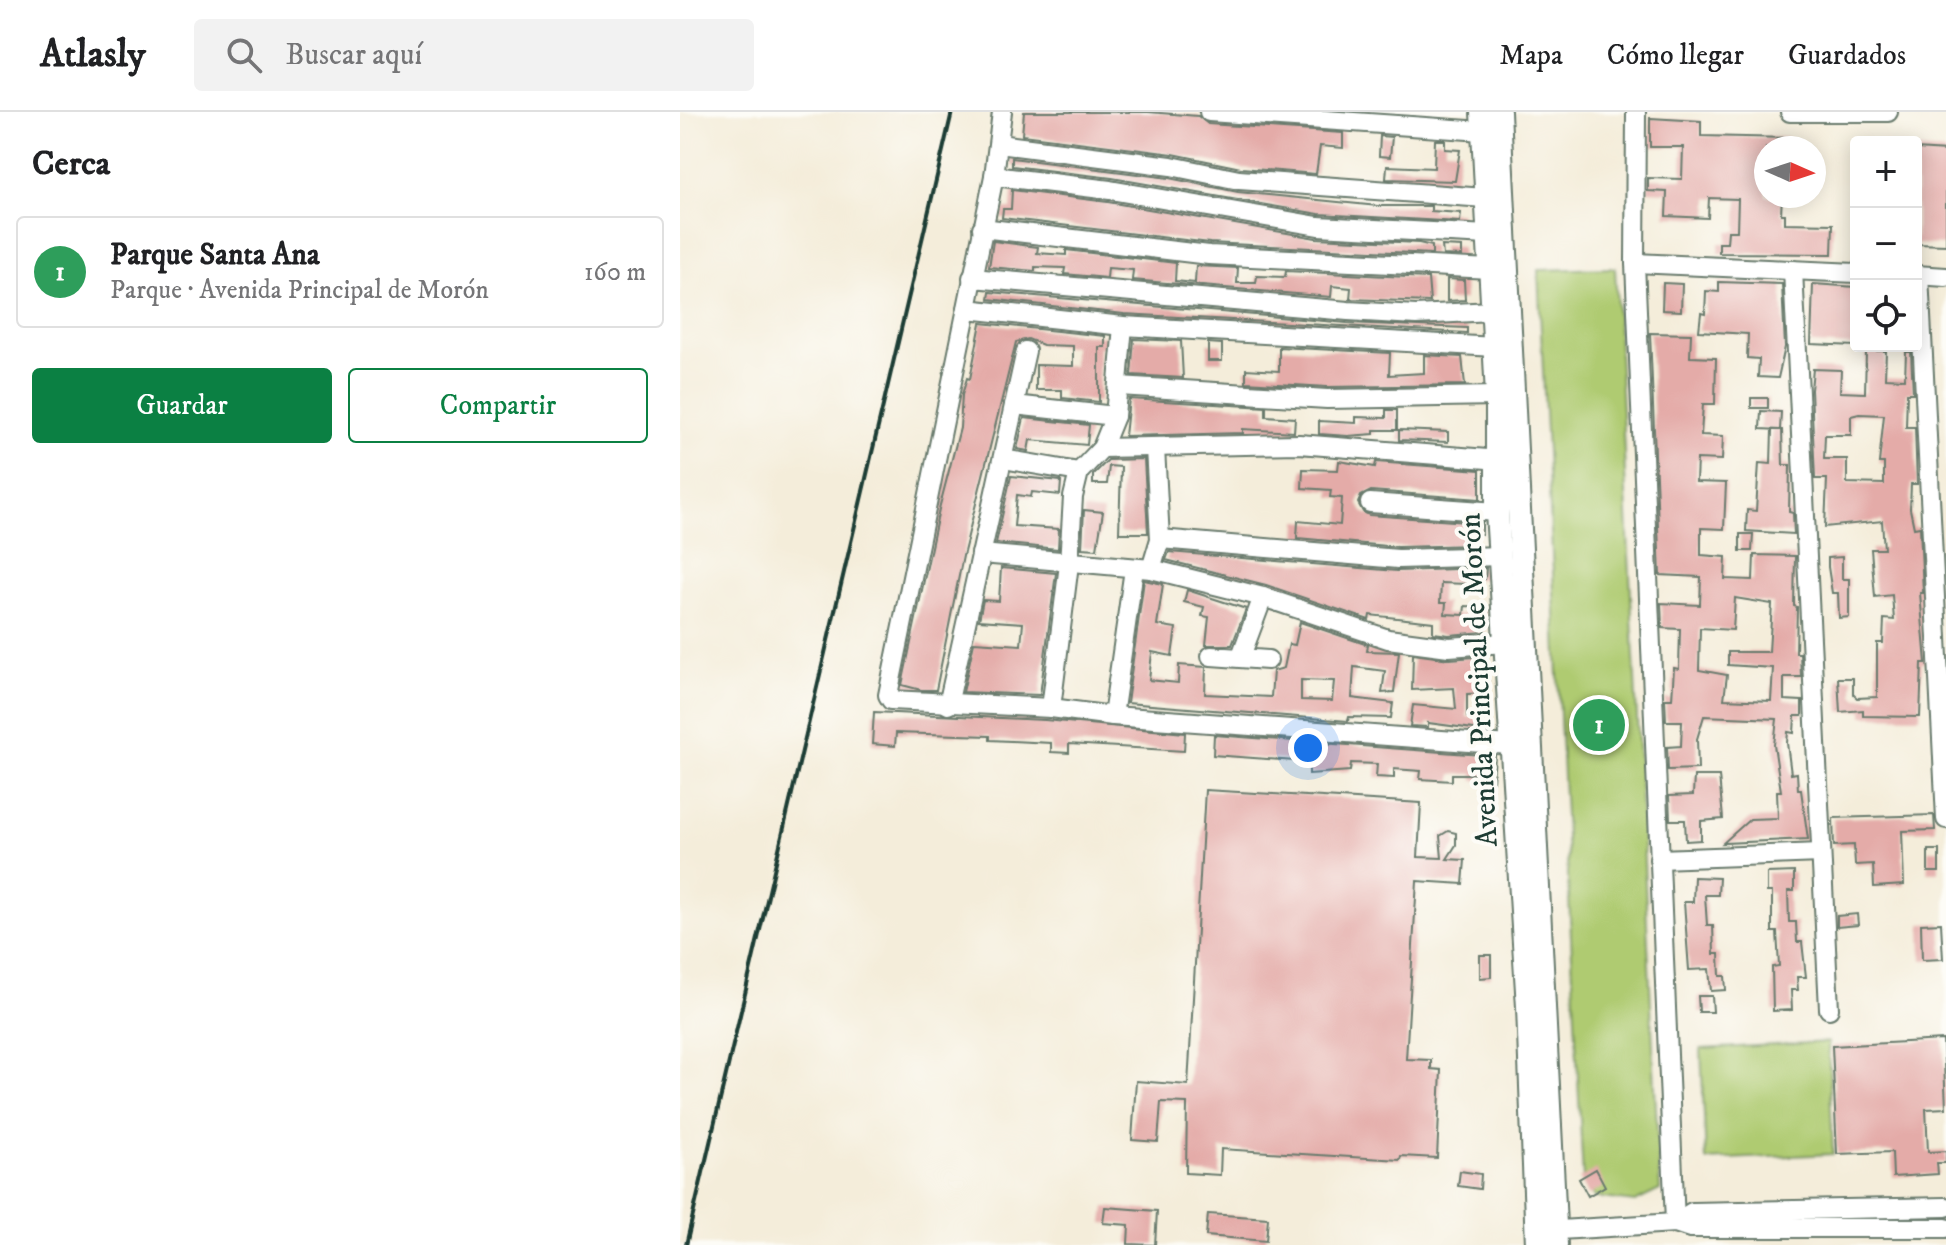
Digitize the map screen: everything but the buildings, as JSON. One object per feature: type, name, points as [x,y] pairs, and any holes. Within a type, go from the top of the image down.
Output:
[{"type":"main road","name":"Avenida Principal de Morón","points":[[1499,112],[1546,1238]]},
{"type":"main road","name":"Avenida Principal de Morón","points":[[1483,122],[1500,460],[1497,512],[1510,745],[1546,1238]]},
{"type":"street","points":[[1002,112],[994,176],[888,695],[891,700],[899,703],[1051,708],[1113,716],[1510,745]]},
{"type":"street","points":[[1209,112],[1379,127],[1483,122]]},
{"type":"street","points":[[1636,112],[1635,263],[1675,1223]]},
{"type":"street","points":[[1790,112],[1888,112]]},
{"type":"street","points":[[999,144],[1171,166],[1239,180],[1485,198]]},
{"type":"street","points":[[994,176],[1110,190],[1318,226],[1488,235]]},
{"type":"street","points":[[982,228],[1209,255],[1490,269]]},
{"type":"street","points":[[1635,263],[1850,273]]},
{"type":"street","points":[[1793,270],[1829,1009]]},
{"type":"street","points":[[1922,275],[1946,277]]},
{"type":"street","points":[[972,278],[1361,312],[1416,315],[1492,311]]},
{"type":"street","points":[[1917,280],[1946,819]]},
{"type":"street","points":[[967,309],[1123,326],[1495,347]]},
{"type":"street","points":[[1051,708],[1069,564],[1073,497],[1079,472],[1102,448],[1115,416],[1123,326]]},
{"type":"street","points":[[948,705],[1026,351]]},
{"type":"street","points":[[1119,386],[1327,399],[1497,396]]},
{"type":"street","points":[[1014,405],[1115,416]]},
{"type":"street","points":[[1102,448],[1299,444],[1500,460]]},
{"type":"street","points":[[1113,716],[1142,569],[1160,539],[1155,448]]},
{"type":"street","points":[[1003,459],[1079,472]]},
{"type":"street","points":[[1370,503],[1497,512]]},
{"type":"street","points":[[1160,539],[1398,559],[1501,556]]},
{"type":"street","points":[[981,554],[1142,569],[1263,597],[1388,639],[1449,647],[1505,643]]},
{"type":"street","points":[[1241,656],[1263,597]]},
{"type":"street","points":[[1211,656],[1268,660]]},
{"type":"street","points":[[1659,859],[1821,853]]},
{"type":"street","points":[[1675,1223],[1692,1212],[1946,1207]]},
{"type":"street","points":[[1546,1238],[1675,1223],[1690,1228],[1946,1228]]},
{"type":"green space","points":[[1615,268],[1660,1190],[1635,1202],[1594,1197],[1583,1180],[1538,270]]},
{"type":"green space","points":[[1828,1042],[1833,1154],[1706,1160],[1701,1049]]},
{"type":"railway","points":[[686,1245],[952,112]]},
{"type":"place","name":"Parque Santa Ana","points":[[1599,725]]}]
